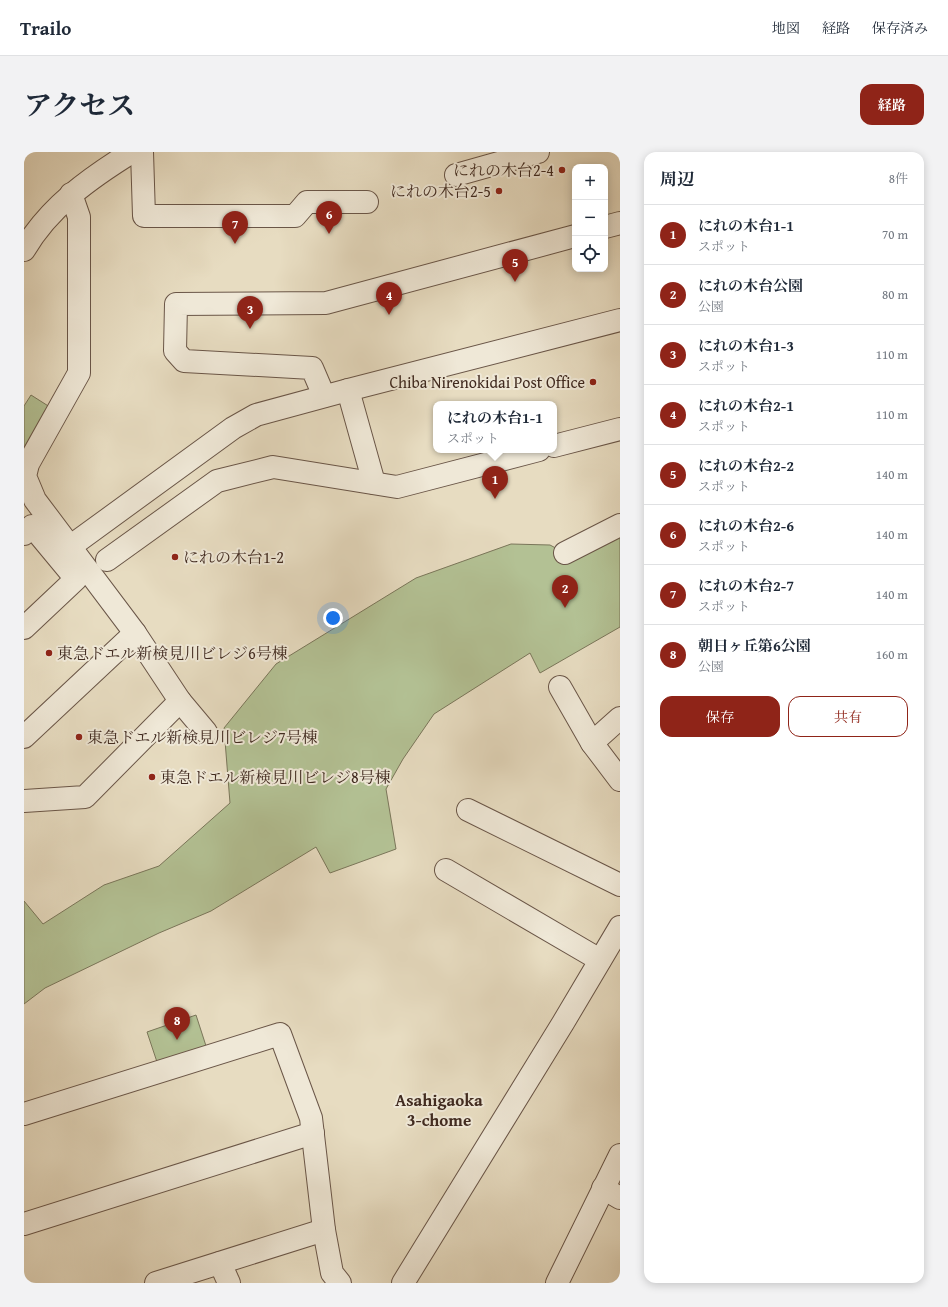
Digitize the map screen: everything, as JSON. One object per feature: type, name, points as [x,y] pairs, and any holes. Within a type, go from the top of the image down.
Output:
[{"type":"street","points":[[27,237],[71,194],[94,175],[132,152]]},
{"type":"street","points":[[142,152],[144,216],[295,216],[307,202],[367,202]]},
{"type":"street","points":[[456,175],[538,152]]},
{"type":"street","points":[[71,194],[79,217],[80,373],[28,464],[25,476],[28,500],[71,546],[135,633],[180,701],[206,732]]},
{"type":"street","points":[[608,226],[620,223]]},
{"type":"street","points":[[324,396],[312,368],[184,361],[175,352],[176,304],[326,303],[572,237]]},
{"type":"street","points":[[71,546],[233,428],[256,415],[324,396],[620,320]]},
{"type":"street","points":[[348,390],[374,483]]},
{"type":"street","points":[[557,445],[620,429]]},
{"type":"street","points":[[107,560],[216,481],[272,467],[397,487],[527,453]]},
{"type":"street","points":[[565,553],[620,525]]},
{"type":"street","points":[[24,534],[32,526],[76,579],[24,628]]},
{"type":"street","points":[[24,737],[135,633]]},
{"type":"street","points":[[560,687],[592,743],[620,780]]},
{"type":"street","points":[[24,801],[85,797],[180,701]]},
{"type":"street","points":[[592,743],[620,718]]},
{"type":"street","points":[[468,810],[620,885]]},
{"type":"street","points":[[446,870],[600,960]]},
{"type":"street","points":[[403,1283],[620,927]]},
{"type":"street","points":[[24,1114],[280,1034],[310,1118],[324,1230],[332,1273],[340,1283]]},
{"type":"street","points":[[24,1224],[313,1133]]},
{"type":"street","points":[[557,1283],[612,1193],[620,1155]]},
{"type":"street","points":[[156,1283],[324,1230]]},
{"type":"street","points":[[220,1263],[229,1283]]},
{"type":"green space","points":[[31,395],[53,409],[24,460],[24,406]]},
{"type":"green space","points":[[620,527],[620,627],[540,673],[530,653],[434,714],[403,759],[386,789],[396,849],[330,873],[316,847],[211,911],[159,933],[45,988],[24,1004],[24,901],[43,924],[104,885],[159,866],[230,803],[224,728],[276,664],[416,578],[511,544],[550,545],[565,553]]},
{"type":"green space","points":[[196,1015],[207,1049],[158,1065],[147,1032]]},
{"type":"place","name":"にれの木台2-4","points":[[562,170]]},
{"type":"place","name":"にれの木台2-5","points":[[499,191]]},
{"type":"place","name":"にれの木台2-6","points":[[329,234]]},
{"type":"place","name":"にれの木台2-7","points":[[235,244]]},
{"type":"place","name":"にれの木台2-2","points":[[515,282]]},
{"type":"place","name":"にれの木台2-1","points":[[389,315]]},
{"type":"place","name":"にれの木台1-3","points":[[250,329]]},
{"type":"place","name":"Chiba Nirenokidai Post Office","points":[[593,382]]},
{"type":"place","name":"にれの木台1-1","points":[[495,499]]},
{"type":"place","name":"にれの木台1-2","points":[[175,557]]},
{"type":"place","name":"にれの木台公園","points":[[565,608]]},
{"type":"place","name":"東急ドエル新検見川ビレジ6号棟","points":[[49,653]]},
{"type":"place","name":"東急ドエル新検見川ビレジ7号棟","points":[[79,737]]},
{"type":"place","name":"東急ドエル新検見川ビレジ8号棟","points":[[152,777]]},
{"type":"place","name":"朝日ヶ丘第6公園","points":[[177,1040]]},
{"type":"district","name":"Asahigaoka 3-chome","points":[[439,1110]]}]
